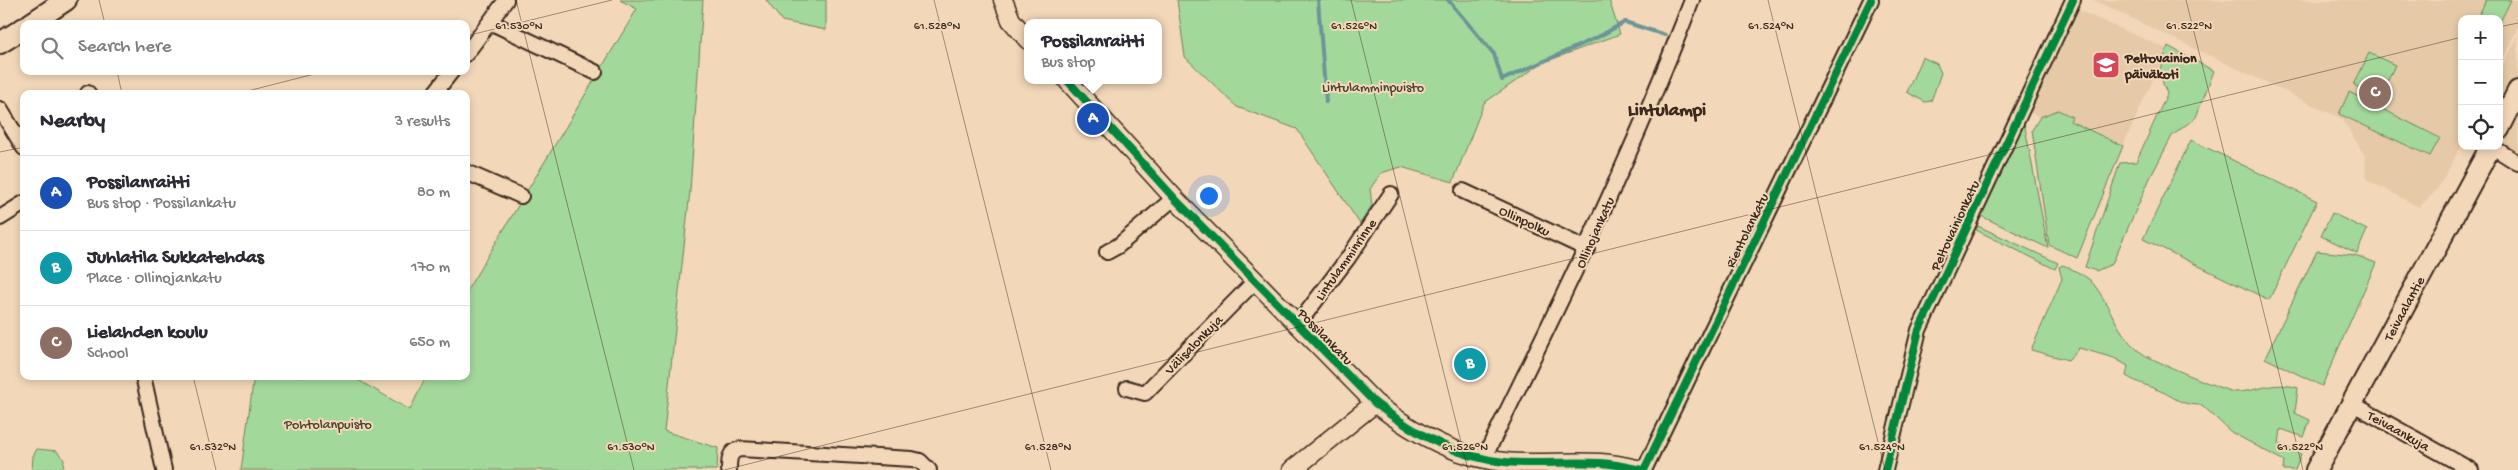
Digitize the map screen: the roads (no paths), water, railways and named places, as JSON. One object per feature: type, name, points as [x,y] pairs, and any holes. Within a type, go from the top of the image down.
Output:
[{"type":"main road","points":[[36,20],[66,0]]},
{"type":"main road","points":[[0,43],[20,30]]},
{"type":"main road","points":[[2503,121],[2518,91]]},
{"type":"main road","name":"Teivaalantie","points":[[2316,470],[2489,150]]},
{"type":"street","points":[[470,49],[492,23],[506,0]]},
{"type":"street","name":"Ollinojankatu","points":[[1484,458],[1587,249],[1668,63],[1692,0]]},
{"type":"street","name":"Rientolankatu","points":[[1643,470],[1871,0]]},
{"type":"street","name":"Peltovainionkatu","points":[[1885,470],[1919,330],[2073,0]]},
{"type":"street","points":[[1005,6],[1024,34]]},
{"type":"street","points":[[492,23],[595,72]]},
{"type":"street","points":[[437,90],[449,75]]},
{"type":"street","name":"Possilankatu","points":[[1070,84],[1174,198],[1375,403],[1425,436],[1484,458],[1515,463],[1570,467],[1600,463],[1643,470]]},
{"type":"street","points":[[0,110],[20,142]]},
{"type":"street","points":[[2497,150],[2518,163]]},
{"type":"street","points":[[470,174],[521,196]]},
{"type":"street","name":"Ollinpolku","points":[[1463,191],[1587,249]]},
{"type":"street","name":"Lintulamminrinne","points":[[1298,324],[1348,258],[1391,194]]},
{"type":"street","points":[[1107,252],[1118,246],[1174,198]]},
{"type":"street","points":[[0,218],[20,206]]},
{"type":"street","name":"Välisalonkuja","points":[[1127,388],[1145,393],[1255,281]]},
{"type":"street","points":[[144,380],[164,470]]},
{"type":"street","points":[[1292,470],[1375,403]]},
{"type":"street","name":"Teivaankuja","points":[[2353,404],[2470,470]]},
{"type":"street","points":[[729,470],[732,452],[740,449],[912,459],[920,461],[929,470]]},
{"type":"waterway","points":[[1318,0],[1326,102]]},
{"type":"waterway","points":[[1448,0],[1494,54],[1502,80],[1598,37],[1625,22],[1665,35]]},
{"type":"place","name":"Peltovainion päiväkoti","points":[[2106,65]]},
{"type":"place","name":"Lielahden koulu","points":[[2375,93]]},
{"type":"place","name":"Possilanraitti","points":[[1093,119]]},
{"type":"place","name":"Juhlatila Sukkatehdas","points":[[1470,364]]},
{"type":"district","name":"Lintulampi","points":[[1667,108]]},
{"type":"park label","name":"Lintulamminpuisto","points":[[1373,86]]},
{"type":"park label","name":"Pohtolanpuisto","points":[[328,423]]}]
